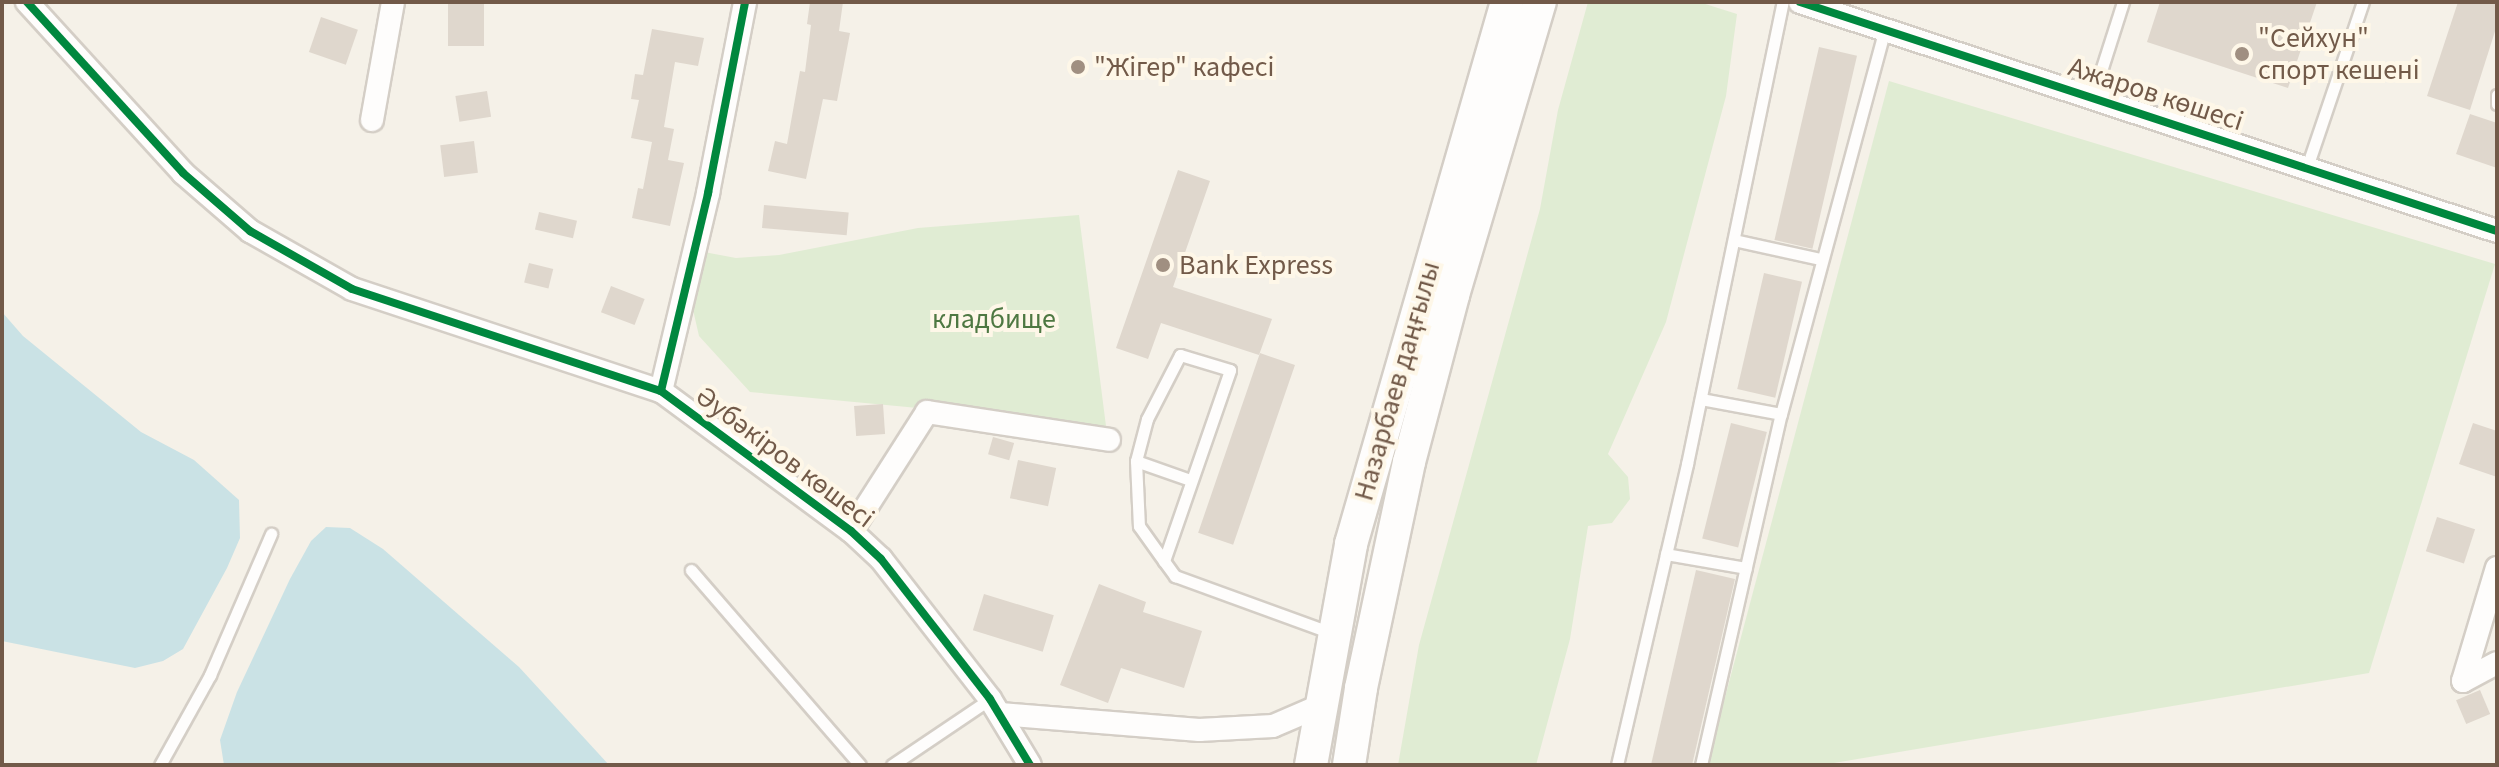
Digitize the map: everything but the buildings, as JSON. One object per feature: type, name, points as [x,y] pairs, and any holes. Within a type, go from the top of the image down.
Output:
[{"type":"main road","name":"Назарбаев даңғылы","points":[[1311,765],[1351,544],[1507,2]]},
{"type":"main road","name":"Назарбаев даңғылы","points":[[1349,765],[1361,688],[1409,462],[1453,295],[1540,2]]},
{"type":"street","points":[[27,2],[183,173],[250,231],[352,289],[661,391]]},
{"type":"street","points":[[372,120],[393,2]]},
{"type":"street","name":"Әубәкіров көшесі","points":[[745,2],[708,193],[661,391],[851,531],[881,559],[995,706],[1030,765]]},
{"type":"street","name":"Ажаров көшесі","points":[[1800,2],[2497,231]]},
{"type":"street","points":[[851,531],[927,412],[1109,440]]},
{"type":"street","points":[[2497,568],[2463,681],[2497,663]]},
{"type":"street","points":[[995,706],[1199,730],[1273,726],[1320,706]]},
{"type":"lane","points":[[1617,765],[1701,399],[1783,2]]},
{"type":"lane","points":[[2093,96],[2123,2]]},
{"type":"lane","points":[[2307,167],[2363,2]]},
{"type":"lane","points":[[1701,765],[1781,414],[1820,259],[1886,28]]},
{"type":"lane","points":[[2497,95],[2497,104]]},
{"type":"lane","points":[[1734,240],[1820,259]]},
{"type":"lane","points":[[1164,561],[1230,370],[1180,355],[1147,419],[1136,461],[1139,526],[1164,561],[1175,576],[1333,633]]},
{"type":"lane","points":[[1701,399],[1781,414]]},
{"type":"lane","points":[[1136,461],[1190,480]]},
{"type":"lane","points":[[160,765],[210,675],[271,534]]},
{"type":"lane","points":[[1666,554],[1746,568]]},
{"type":"lane","points":[[691,570],[860,765]]},
{"type":"lane","points":[[892,765],[995,706]]},
{"type":"green space","points":[[1588,2],[1699,2],[1737,14],[1726,96],[1666,322],[1608,454],[1628,477],[1630,499],[1612,523],[1588,526],[1570,639],[1536,765],[1398,765],[1419,645],[1540,209],[1558,110]]},
{"type":"green space","points":[[1889,81],[2495,264],[2369,673],[1822,765],[1707,765]]},
{"type":"green space","name":"кладбище","points":[[1079,215],[1106,426],[750,392],[699,336],[691,301],[704,252],[736,258],[779,255],[918,228]]},
{"type":"water","points":[[2,312],[23,336],[141,432],[194,460],[239,500],[240,538],[227,568],[183,649],[163,661],[135,668],[2,641]]},
{"type":"water","points":[[326,527],[350,528],[383,549],[519,667],[609,765],[224,765],[220,740],[237,692],[290,579],[311,541]]},
{"type":"cycle path","points":[[27,2],[183,173],[250,231],[352,289],[661,391],[851,531],[881,559],[990,699],[1030,765]]},
{"type":"cycle path","points":[[661,391],[708,193],[745,2]]},
{"type":"cycle path","points":[[1800,2],[2497,231]]},
{"type":"place","name":"\"Сейхун\" спорт кешені","points":[[2242,54]]},
{"type":"place","name":"\"Жігер\" кафесі","points":[[1078,67]]},
{"type":"place","name":"Bank Express","points":[[1163,265]]}]
